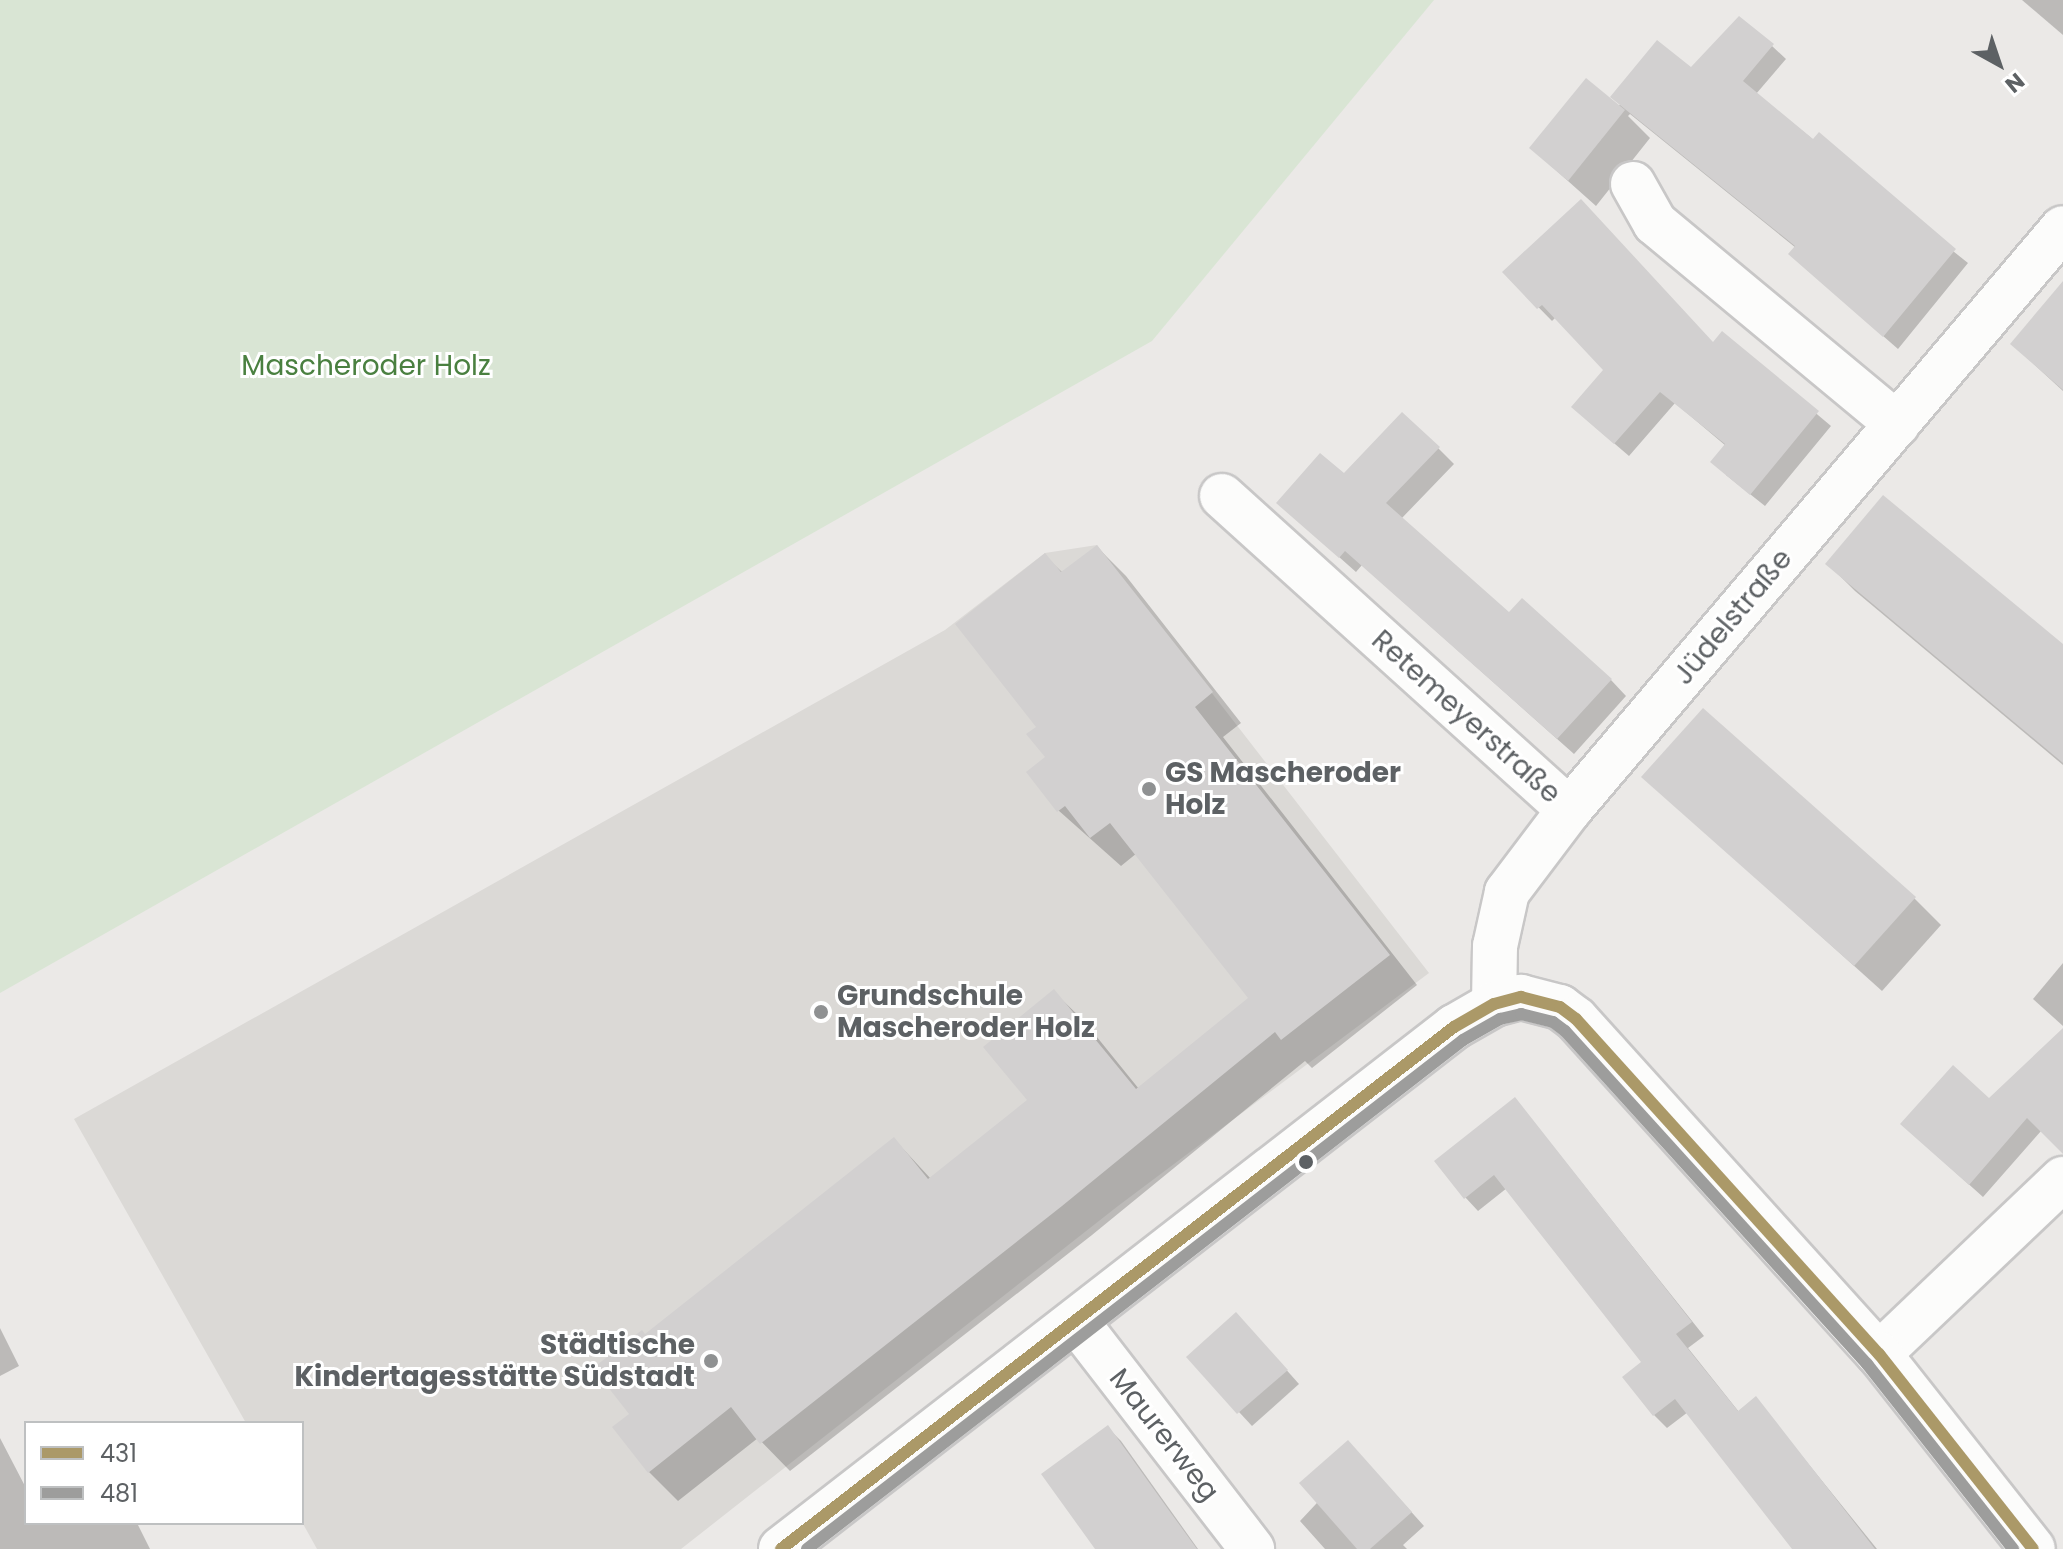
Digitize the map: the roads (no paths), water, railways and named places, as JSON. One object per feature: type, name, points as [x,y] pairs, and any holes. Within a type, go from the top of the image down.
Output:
[{"type":"street","points":[[1633,184],[1655,223],[1897,424]]},
{"type":"street","name":"Jüdelstraße","points":[[1569,810],[2063,228]]},
{"type":"street","name":"Retemeyerstraße","points":[[1222,496],[1569,810],[1507,892],[1495,946],[1494,1004]]},
{"type":"street","points":[[781,1549],[1454,1027],[1494,1004],[1521,997],[1560,1007],[1576,1019],[1879,1354],[2033,1549]]},
{"type":"street","points":[[1879,1354],[2063,1179]]},
{"type":"street","name":"Maurerweg","points":[[1076,1321],[1252,1549]]},
{"type":"place","name":"GS Mascheroder Holz","points":[[1149,789]]},
{"type":"place","name":"Grundschule Mascheroder Holz","points":[[821,1012]]},
{"type":"place","name":"Städtische Kindertagesstätte Südstadt","points":[[711,1361]]},
{"type":"park label","name":"Mascheroder Holz","points":[[366,366]]}]
